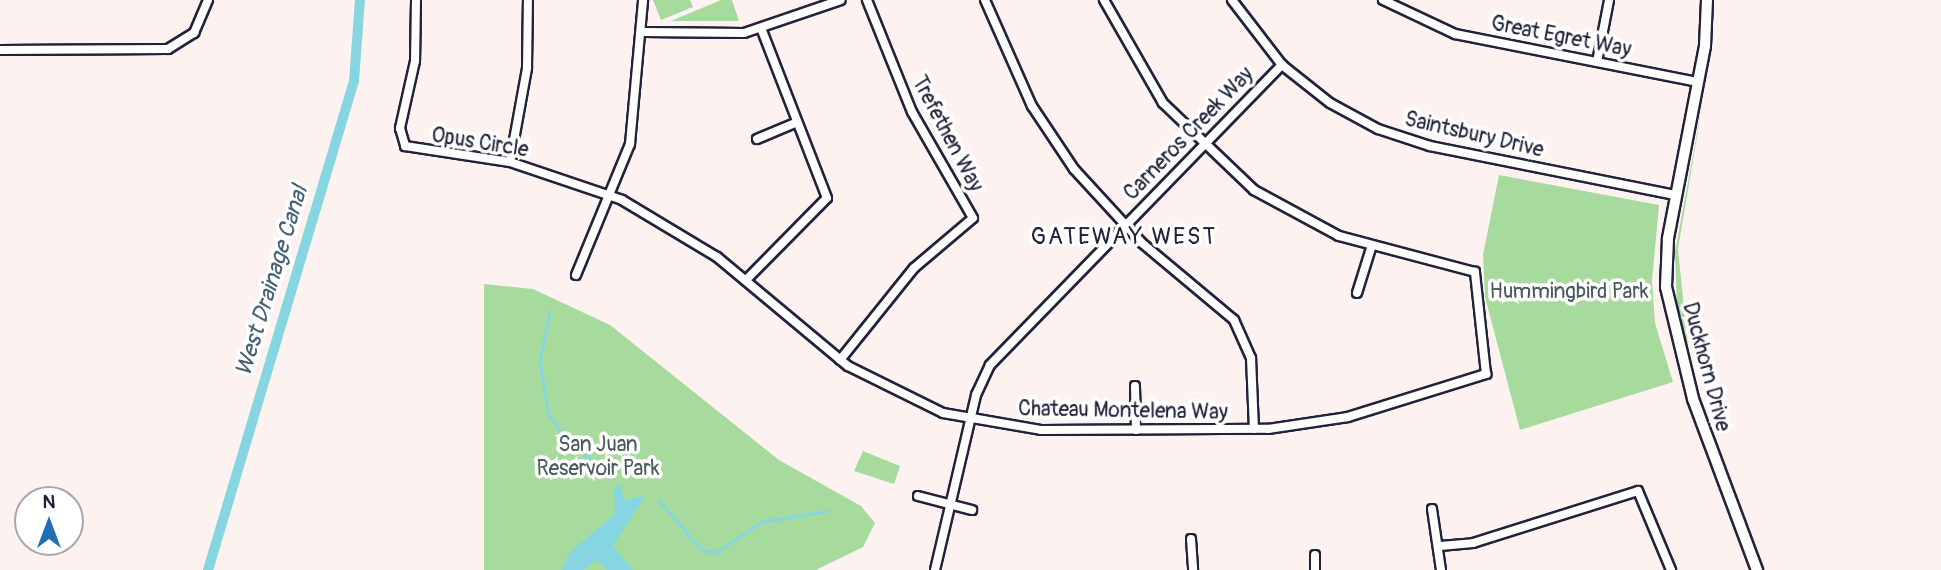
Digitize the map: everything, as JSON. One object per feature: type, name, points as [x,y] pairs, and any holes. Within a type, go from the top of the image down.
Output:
[{"type":"street","points":[[0,50],[168,49],[194,33],[208,0]]},
{"type":"street","name":"Opus Circle","points":[[416,0],[415,61],[402,141],[417,151],[510,162],[612,195]]},
{"type":"street","points":[[510,162],[527,68],[528,0]]},
{"type":"street","points":[[576,275],[612,195],[631,144],[644,32],[643,0]]},
{"type":"street","points":[[644,32],[762,30],[841,0]]},
{"type":"street","name":"Trefethen Way","points":[[840,360],[914,268],[973,218],[912,112],[867,0]]},
{"type":"street","points":[[985,0],[1039,117],[1125,226],[1234,320],[1251,358],[1254,429]]},
{"type":"street","points":[[1104,0],[1145,78],[1202,146],[1279,206],[1371,248],[1357,293]]},
{"type":"street","name":"Saintsbury Drive","points":[[1231,0],[1282,65],[1330,103],[1404,139],[1676,195]]},
{"type":"street","name":"Great Egret Way","points":[[1383,0],[1455,34],[1698,82]]},
{"type":"street","points":[[1597,62],[1609,0]]},
{"type":"street","name":"Duckhorn Drive","points":[[1707,0],[1698,82],[1676,195],[1666,268],[1670,315],[1716,470],[1757,570]]},
{"type":"street","points":[[746,280],[827,198],[795,123],[762,30]]},
{"type":"street","name":"Carneros Creek Way","points":[[935,570],[970,420],[995,359],[1282,65]]},
{"type":"street","points":[[757,139],[795,123]]},
{"type":"street","name":"Chateau Montelena Way","points":[[612,195],[686,236],[746,280],[840,360],[902,397],[970,420],[1041,430],[1254,429],[1348,417],[1486,374],[1475,272],[1371,248]]},
{"type":"street","points":[[1135,386],[1136,430]]},
{"type":"street","points":[[1440,546],[1473,543],[1638,491],[1671,570]]},
{"type":"street","points":[[918,496],[972,510]]},
{"type":"street","points":[[1432,509],[1440,546],[1441,570]]},
{"type":"street","points":[[1191,539],[1193,570]]},
{"type":"street","points":[[1315,555],[1315,570]]},
{"type":"green space","points":[[653,0],[690,0],[693,7],[661,20]]},
{"type":"green space","points":[[721,0],[732,0],[739,21],[671,21]]},
{"type":"green space","points":[[1703,101],[1678,249],[1689,357],[1677,309],[1675,252]]},
{"type":"green space","name":"Hummingbird Park","points":[[1499,175],[1659,205],[1652,281],[1655,323],[1673,382],[1520,430],[1485,297],[1483,255]]},
{"type":"green space","name":"San Juan Reservoir Park","points":[[484,284],[533,289],[610,325],[779,460],[861,506],[875,523],[863,547],[816,570],[484,570]]},
{"type":"green space","points":[[863,451],[900,466],[894,484],[854,471]]},
{"type":"water","points":[[621,484],[623,500],[645,496],[613,546],[633,570],[607,570],[596,560],[583,570],[561,570],[571,551],[615,514],[614,489]]},
{"type":"waterway","name":"West Drainage Canal","points":[[208,570],[354,81],[360,0]]},
{"type":"waterway","points":[[550,312],[540,363],[549,415],[570,444],[608,471]]},
{"type":"waterway","points":[[659,500],[701,549],[715,553],[761,522],[827,511]]},
{"type":"district","name":"GATEWAY WEST","points":[[1124,237]]}]
